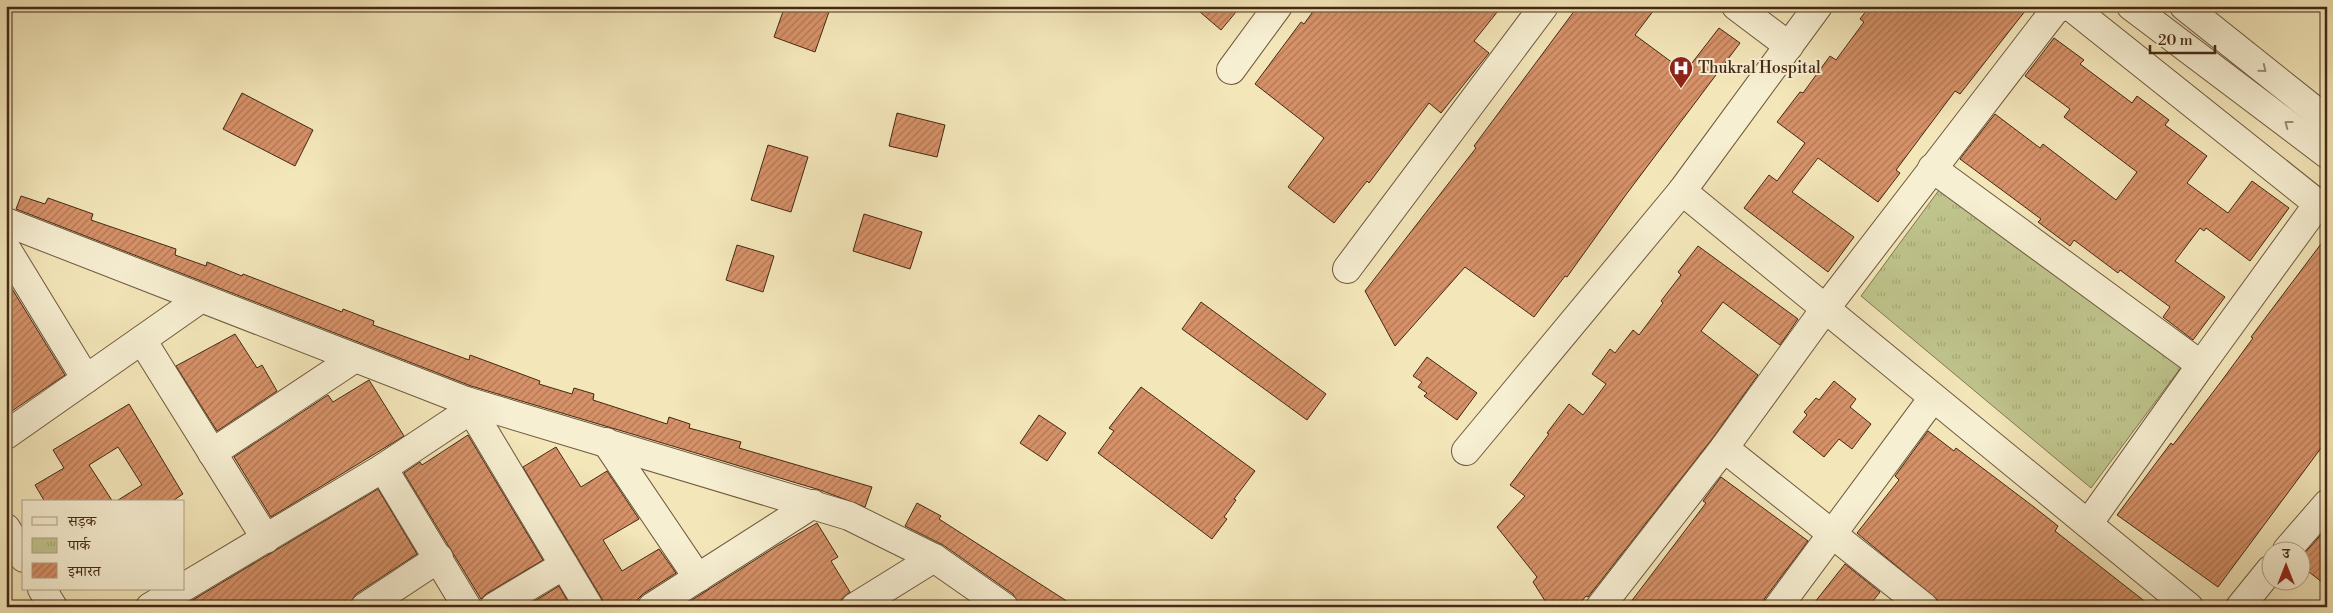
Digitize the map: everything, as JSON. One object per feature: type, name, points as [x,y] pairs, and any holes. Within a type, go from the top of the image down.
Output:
[{"type":"street","points":[[1231,70],[1278,6]]},
{"type":"street","points":[[1347,269],[1544,6]]},
{"type":"street","points":[[1736,6],[1789,46]]},
{"type":"street","points":[[1466,452],[1682,191],[1818,6]]},
{"type":"street","points":[[1600,607],[1724,448],[1825,308],[1932,168],[2056,10],[2064,6]]},
{"type":"street","points":[[2070,6],[2322,207],[2201,365],[2088,524]]},
{"type":"street","points":[[2131,6],[2327,154]]},
{"type":"street","points":[[2184,6],[2327,120]]},
{"type":"street","points":[[1932,168],[2201,365]]},
{"type":"street","points":[[1682,191],[2189,607]]},
{"type":"street","points":[[6,222],[469,405],[606,442],[849,516],[934,558],[1004,607]]},
{"type":"street","points":[[6,248],[86,379]]},
{"type":"street","points":[[6,435],[200,298]]},
{"type":"street","points":[[142,340],[266,539]]},
{"type":"street","points":[[212,453],[354,358]]},
{"type":"street","points":[[1778,607],[1933,398]]},
{"type":"street","points":[[185,586],[383,468],[469,405]]},
{"type":"street","points":[[469,405],[589,607]]},
{"type":"street","points":[[606,442],[698,578]]},
{"type":"street","points":[[1724,448],[1924,607]]},
{"type":"street","points":[[383,468],[467,607]]},
{"type":"street","points":[[652,607],[813,504]]},
{"type":"street","points":[[2296,540],[2327,504]]},
{"type":"street","points":[[6,528],[22,555]]},
{"type":"street","points":[[365,607],[439,558]]},
{"type":"street","points":[[854,607],[934,558]]},
{"type":"street","points":[[494,607],[564,565]]},
{"type":"street","points":[[2240,607],[2260,582]]},
{"type":"street","points":[[43,590],[53,607]]},
{"type":"street","points":[[150,607],[178,590]]},
{"type":"green space","points":[[1939,190],[2182,366],[2091,488],[1861,296]]},
{"type":"building","points":[[785,6],[831,6],[815,52],[774,37]]},
{"type":"building","points":[[1193,6],[1241,6],[1221,30]]},
{"type":"building","points":[[1317,6],[1502,6],[1474,41],[1489,53],[1441,113],[1429,103],[1369,183],[1367,181],[1334,223],[1288,187],[1324,138],[1255,84],[1301,22],[1304,24]]},
{"type":"building","points":[[1578,6],[1657,6],[1635,35],[1685,72],[1719,28],[1740,43],[1625,196],[1567,277],[1565,276],[1534,317],[1465,267],[1395,346],[1365,291],[1476,148],[1474,146]]},
{"type":"building","points":[[1870,6],[2029,6],[1960,94],[1955,91],[1896,170],[1900,173],[1878,202],[1818,158],[1792,192],[1854,237],[1828,272],[1744,208],[1769,175],[1777,181],[1805,143],[1777,122],[1800,92],[1803,93],[1830,56],[1836,60],[1864,22],[1860,19]]},
{"type":"building","points":[[2054,38],[2084,60],[2080,64],[2132,103],[2137,96],[2169,120],[2165,125],[2207,156],[2187,183],[2228,213],[2252,181],[2289,208],[2250,261],[2206,228],[2204,231],[2200,228],[2175,261],[2225,297],[2193,340],[2163,317],[2170,307],[2120,270],[2118,273],[2074,240],[2070,246],[2038,222],[2041,219],[1960,159],[1995,114],[2040,148],[2043,144],[2116,200],[2137,172],[2064,117],[2070,109],[2025,76]]},
{"type":"building","points":[[242,93],[313,130],[295,166],[223,129]]},
{"type":"building","points":[[897,113],[945,125],[937,157],[889,146]]},
{"type":"building","points":[[768,145],[808,157],[791,212],[751,200]]},
{"type":"building","points":[[21,196],[45,204],[48,198],[93,214],[91,220],[176,249],[175,255],[206,266],[207,262],[242,276],[243,274],[342,312],[343,309],[374,321],[373,325],[469,360],[470,355],[540,381],[539,384],[572,394],[574,388],[594,394],[593,400],[667,424],[669,417],[690,424],[689,428],[741,442],[739,448],[872,487],[865,507],[820,490],[471,386],[16,209]]},
{"type":"building","points":[[864,214],[922,232],[910,269],[853,251]]},
{"type":"building","points":[[2327,236],[2327,440],[2218,587],[2117,515],[2171,443],[2173,445],[2223,379],[2253,338],[2251,337]]},
{"type":"building","points":[[737,245],[774,256],[763,292],[726,280]]},
{"type":"building","points":[[1698,246],[1798,319],[1780,345],[1723,302],[1701,331],[1758,375],[1712,439],[1588,597],[1586,596],[1577,607],[1549,607],[1533,582],[1537,577],[1497,527],[1525,496],[1510,485],[1569,404],[1583,415],[1606,384],[1592,374],[1610,349],[1615,353],[1633,330],[1639,335],[1663,303],[1661,301],[1681,275],[1678,272]]},
{"type":"building","points":[[6,279],[65,375],[6,415]]},
{"type":"building","points":[[1201,302],[1326,394],[1307,420],[1182,329]]},
{"type":"building","points":[[235,334],[257,368],[262,365],[277,391],[217,431],[176,366]]},
{"type":"building","points":[[1427,357],[1477,393],[1457,420],[1424,396],[1427,393],[1418,387],[1422,382],[1413,376]]},
{"type":"building","points":[[369,380],[404,436],[271,517],[234,457],[328,395],[333,402]]},
{"type":"building","points":[[1834,381],[1856,399],[1850,407],[1871,424],[1852,449],[1839,439],[1824,457],[1793,432],[1807,415],[1804,412],[1816,398],[1819,400]]},
{"type":"building","points":[[1141,387],[1255,471],[1234,499],[1236,500],[1224,517],[1227,519],[1212,539],[1098,453],[1114,431],[1109,428]]},
{"type":"building","points":[[129,404],[183,494],[174,500],[118,500],[142,485],[118,447],[89,465],[112,500],[44,500],[35,485],[64,468],[53,450]]},
{"type":"building","points":[[1039,415],[1066,433],[1047,461],[1020,443]]},
{"type":"building","points":[[1928,431],[1954,451],[1956,448],[2034,507],[2058,526],[2055,531],[2152,607],[1946,607],[1857,533],[1899,480],[1895,476]]},
{"type":"building","points":[[468,435],[543,560],[486,594],[481,599],[404,473],[420,462],[422,465]]},
{"type":"building","points":[[556,447],[581,487],[607,471],[639,519],[603,540],[622,571],[659,549],[676,573],[643,594],[638,599],[637,607],[605,607],[523,467]]},
{"type":"building","points":[[1721,477],[1808,541],[1765,598],[1762,606],[1627,607],[1706,503],[1703,501]]},
{"type":"building","points":[[378,489],[417,554],[356,594],[351,602],[342,607],[181,607]]},
{"type":"building","points":[[917,503],[941,516],[939,519],[1076,607],[1019,606],[1013,594],[943,545],[905,526]]},
{"type":"building","points":[[817,523],[838,557],[831,561],[850,592],[842,599],[839,607],[681,607],[777,546]]},
{"type":"building","points":[[2327,528],[2327,586],[2310,573],[2310,547]]},
{"type":"building","points":[[1845,564],[1880,592],[1868,607],[1811,607]]},
{"type":"building","points":[[559,586],[571,607],[525,607]]},
{"type":"place","name":"Thukral Hospital","points":[[1681,89]]}]
